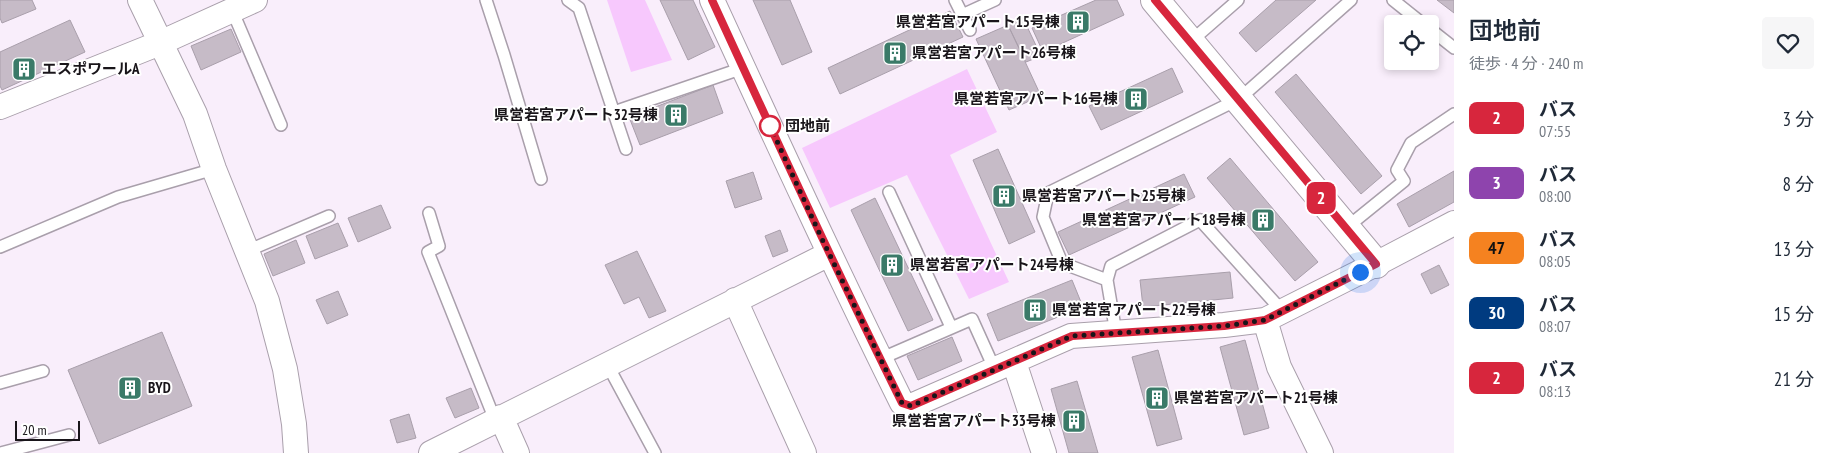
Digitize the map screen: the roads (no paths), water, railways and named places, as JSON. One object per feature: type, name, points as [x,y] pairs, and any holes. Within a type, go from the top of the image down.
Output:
[{"type":"street","points":[[140,0],[195,114],[214,169],[267,301],[285,369],[294,424],[296,453]]},
{"type":"street","points":[[0,107],[160,42],[254,0]]},
{"type":"street","points":[[712,0],[829,254],[902,403],[911,406],[1072,336],[1224,326],[1273,316],[1454,222]]},
{"type":"street","points":[[1155,0],[1376,264]]},
{"type":"street","points":[[431,453],[829,254]]},
{"type":"street","points":[[735,300],[804,453]]},
{"type":"street","points":[[1273,316],[1279,367],[1321,453]]},
{"type":"street","points":[[1004,366],[1044,453]]},
{"type":"street","points":[[498,418],[517,453]]},
{"type":"lane","points":[[486,0],[541,180]]},
{"type":"lane","points":[[568,0],[580,8],[626,149]]},
{"type":"lane","points":[[955,0],[970,30]]},
{"type":"lane","points":[[962,14],[995,0]]},
{"type":"lane","points":[[1190,42],[1238,0]]},
{"type":"lane","points":[[1107,280],[1062,263],[1043,217],[1048,193],[1239,99],[1351,0]]},
{"type":"lane","points":[[1393,0],[1412,15]]},
{"type":"lane","points":[[232,10],[281,125]]},
{"type":"lane","points":[[1439,36],[1454,48]]},
{"type":"lane","points":[[614,112],[743,68]]},
{"type":"lane","points":[[1346,228],[1404,180],[1397,170],[1411,143],[1454,114]]},
{"type":"lane","points":[[0,247],[118,197],[214,169]]},
{"type":"lane","points":[[889,192],[951,327]]},
{"type":"lane","points":[[429,213],[439,246],[428,252],[498,418]]},
{"type":"lane","points":[[247,251],[329,216]]},
{"type":"lane","points":[[1116,333],[1107,280],[1110,266],[1200,220],[1275,303],[1273,316]]},
{"type":"lane","points":[[880,358],[972,319],[1004,366]]},
{"type":"lane","points":[[607,364],[655,453]]},
{"type":"lane","points":[[0,383],[43,371]]},
{"type":"lane","points":[[1,453],[69,435]]},
{"type":"place","name":"県営若宮アパート15号棟","points":[[1078,22]]},
{"type":"place","name":"県営若宮アパート26号棟","points":[[895,53]]},
{"type":"place","name":"エスポワールA","points":[[24,69]]},
{"type":"place","name":"県営若宮アパート16号棟","points":[[1136,99]]},
{"type":"place","name":"県営若宮アパート32号棟","points":[[676,115]]},
{"type":"place","name":"団地前","points":[[770,126]]},
{"type":"place","name":"県営若宮アパート25号棟","points":[[1004,196]]},
{"type":"place","name":"県営若宮アパート18号棟","points":[[1263,220]]},
{"type":"place","name":"県営若宮アパート24号棟","points":[[892,265]]},
{"type":"place","name":"県営若宮アパート22号棟","points":[[1035,310]]},
{"type":"place","name":"BYD","points":[[130,388]]},
{"type":"place","name":"県営若宮アパート21号棟","points":[[1157,398]]},
{"type":"place","name":"県営若宮アパート33号棟","points":[[1074,421]]}]
